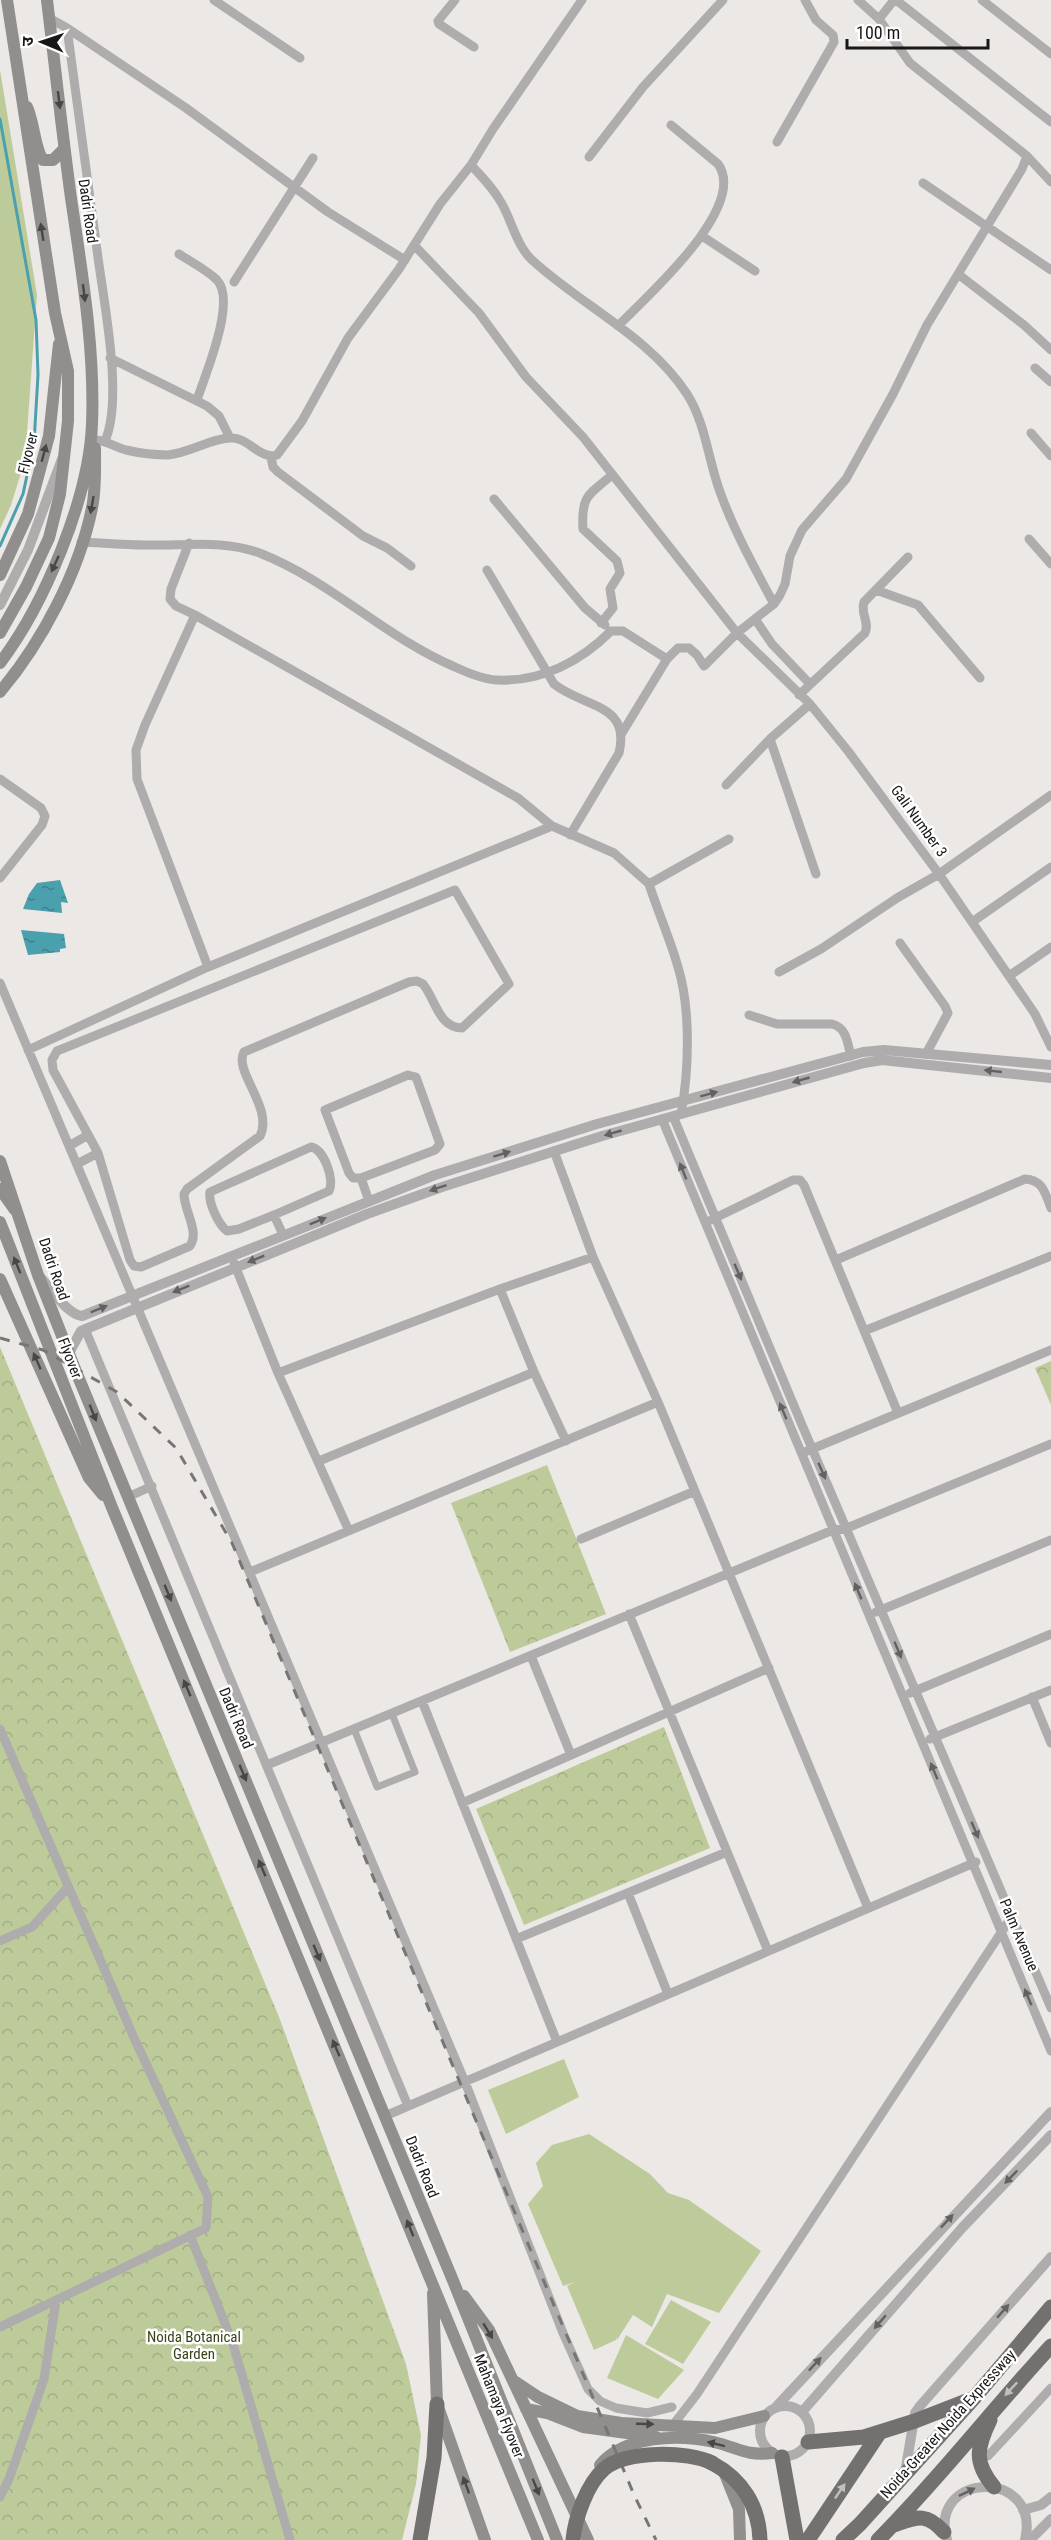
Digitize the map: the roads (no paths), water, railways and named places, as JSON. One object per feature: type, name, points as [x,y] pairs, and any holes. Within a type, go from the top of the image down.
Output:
[{"type":"highway","name":"Noida-Greater Noida Expressway","points":[[843,2540],[974,2398],[1051,2307]]},
{"type":"highway","name":"Noida-Greater Noida Expressway","points":[[878,2540],[1051,2346]]},
{"type":"highway","points":[[808,2442],[864,2438],[974,2398]]},
{"type":"highway","points":[[420,2540],[434,2458],[437,2404]]},
{"type":"highway","points":[[994,2487],[984,2475],[979,2463],[979,2452],[983,2434],[996,2406]]},
{"type":"highway","points":[[808,2540],[880,2432]]},
{"type":"highway","points":[[573,2540],[580,2508],[604,2468],[615,2463],[655,2454],[686,2454],[701,2457],[738,2481],[752,2501],[760,2540]]},
{"type":"highway","points":[[777,2455],[797,2540]]},
{"type":"highway","points":[[892,2525],[919,2517],[934,2520],[945,2536]]},
{"type":"main road","points":[[0,633],[26,587],[49,538],[60,494],[68,421],[68,371],[61,331],[55,313],[7,0]]},
{"type":"main road","name":"Dadri Road","points":[[47,0],[64,149],[89,328],[92,426]]},
{"type":"main road","points":[[21,96],[34,122],[40,156],[44,160],[53,160],[64,149]]},
{"type":"main road","name":"Flyover","points":[[0,575],[28,514],[49,436],[61,331]]},
{"type":"main road","points":[[0,692],[15,675],[53,614],[81,542],[92,507],[100,441],[92,426]]},
{"type":"main road","points":[[0,663],[20,636],[63,547],[84,474],[92,426]]},
{"type":"main road","name":"Dadri Road","points":[[0,1161],[38,1275],[69,1353],[454,2283]]},
{"type":"main road","points":[[0,1189],[20,1216]]},
{"type":"main road","name":"Flyover","points":[[0,1222],[111,1505]]},
{"type":"main road","points":[[0,1279],[88,1478],[111,1505],[432,2282],[437,2404],[485,2540]]},
{"type":"main road","name":"Mahamaya Flyover","points":[[432,2282],[538,2540]]},
{"type":"main road","points":[[454,2283],[489,2330],[588,2540]]},
{"type":"main road","name":"Mahamaya Flyover","points":[[454,2283],[557,2540]]},
{"type":"main road","points":[[513,2380],[538,2397],[577,2416],[621,2423],[715,2428],[764,2416]]},
{"type":"main road","points":[[526,2409],[557,2416],[583,2427],[713,2442],[753,2455],[777,2455]]},
{"type":"main road","points":[[572,2508],[580,2490],[604,2461],[624,2448],[663,2437]]},
{"type":"main road","points":[[718,2466],[739,2509],[740,2540]]},
{"type":"street","points":[[214,0],[300,58]]},
{"type":"street","points":[[455,0],[439,24],[474,47]]},
{"type":"street","points":[[271,457],[277,455],[302,420],[348,338],[405,260],[440,204],[471,165],[582,0]]},
{"type":"street","points":[[589,157],[643,87],[723,0]]},
{"type":"street","points":[[777,142],[834,42],[833,34],[816,20],[805,0]]},
{"type":"street","points":[[858,0],[879,19],[910,63],[1027,156],[1051,182]]},
{"type":"street","points":[[879,19],[895,0],[1051,122]]},
{"type":"street","points":[[982,0],[1051,54]]},
{"type":"street","points":[[49,18],[186,108],[328,213],[405,260]]},
{"type":"street","points":[[67,28],[110,358],[113,410],[110,430],[100,441],[126,450],[169,455],[230,438],[242,439],[271,457],[273,467],[278,472],[363,536],[387,548],[411,566]]},
{"type":"street","points":[[618,326],[702,236],[715,214],[723,190],[725,181],[723,171],[718,164],[671,124]]},
{"type":"street","points":[[622,733],[667,659],[678,648],[689,648],[704,666],[737,633],[774,604],[786,584],[790,556],[802,530],[846,479],[893,394],[927,325],[1022,169],[1027,156]]},
{"type":"street","points":[[234,282],[313,158]]},
{"type":"street","points":[[471,165],[498,196],[513,231],[530,258],[618,326],[670,372],[687,394],[699,416],[711,466],[725,507],[774,604]]},
{"type":"street","points":[[923,183],[1051,270]]},
{"type":"street","points":[[702,236],[755,271]]},
{"type":"street","name":"Gali Number 3","points":[[414,245],[479,313],[526,376],[583,437],[737,633],[810,704],[869,778],[939,873],[1035,1014],[1051,1047]]},
{"type":"street","points":[[179,254],[217,280],[224,296],[219,330],[197,400]]},
{"type":"street","points":[[958,274],[1024,325],[1051,350]]},
{"type":"street","points":[[110,358],[197,400],[219,416],[230,438]]},
{"type":"street","points":[[1035,368],[1051,382]]},
{"type":"street","points":[[1031,433],[1051,456]]},
{"type":"street","points":[[0,605],[28,550],[65,453]]},
{"type":"street","points":[[601,623],[613,608],[610,589],[620,573],[617,561],[583,529],[582,508],[592,492],[612,475]]},
{"type":"street","points":[[494,499],[585,608],[601,623],[611,631],[623,631],[667,659]]},
{"type":"street","points":[[1029,538],[1051,564]]},
{"type":"street","points":[[81,542],[147,545],[189,543],[232,546],[261,554],[308,576],[437,660],[470,674],[497,681],[547,674],[573,662],[611,631]]},
{"type":"street","points":[[189,543],[171,589],[170,599],[176,606],[518,798],[552,826],[614,853],[649,884],[679,968],[685,1000],[686,1049],[683,1101],[672,1116]]},
{"type":"street","points":[[799,695],[809,683],[865,633],[867,624],[862,609],[864,602],[908,557]]},
{"type":"street","points":[[487,570],[508,602],[547,674],[563,691],[609,712],[620,723],[622,733],[619,753],[570,835]]},
{"type":"street","points":[[876,590],[918,605],[980,678]]},
{"type":"street","points":[[195,615],[145,725],[136,750],[136,769],[142,797],[208,967]]},
{"type":"street","points":[[755,619],[772,644],[809,683]]},
{"type":"street","points":[[726,785],[770,739],[810,704]]},
{"type":"street","points":[[770,739],[816,874]]},
{"type":"street","points":[[0,780],[41,808],[45,816],[42,825],[0,878]]},
{"type":"street","points":[[779,972],[828,945],[897,898],[939,873],[1051,795]]},
{"type":"street","points":[[28,1050],[208,967],[552,826]]},
{"type":"street","points":[[649,884],[729,839]]},
{"type":"street","points":[[972,922],[1051,867]]},
{"type":"street","points":[[455,890],[509,984],[462,1028],[452,1027],[445,1022],[427,988],[417,981],[409,982],[244,1052],[242,1062],[265,1126],[260,1136],[187,1189],[184,1202],[194,1232],[194,1240],[189,1246],[180,1252],[141,1267],[134,1266],[130,1260],[98,1153],[88,1135],[53,1070],[52,1060],[57,1052],[455,890]]},
{"type":"street","points":[[900,943],[948,1013],[926,1054]]},
{"type":"street","points":[[1009,976],[1051,947]]},
{"type":"street","points":[[0,983],[465,2082],[563,2333],[588,2389],[600,2401],[616,2408],[647,2413],[672,2407]]},
{"type":"street","points":[[749,1015],[777,1024],[840,1026],[851,1056]]},
{"type":"street","points":[[69,1353],[78,1336],[85,1329],[135,1301],[231,1256],[435,1175],[597,1124],[851,1056],[884,1050],[1051,1065]]},
{"type":"street","points":[[38,1275],[79,1317],[135,1301],[235,1267],[442,1187],[672,1116],[864,1063],[882,1060],[1051,1078]]},
{"type":"street","points":[[408,1075],[414,1075],[441,1140],[440,1144],[435,1150],[361,1178],[352,1178],[349,1173],[325,1110],[408,1075]]},
{"type":"street","name":"Palm Avenue","points":[[672,1116],[1051,2008]]},
{"type":"street","name":"Palm Avenue","points":[[672,1116],[704,1223],[1051,2051]]},
{"type":"street","points":[[69,1146],[88,1135]]},
{"type":"street","points":[[311,1147],[316,1147],[331,1180],[329,1191],[274,1215],[239,1229],[227,1231],[222,1227],[209,1196],[214,1189],[311,1147]]},
{"type":"street","points":[[554,1151],[593,1257],[658,1402],[868,1908]]},
{"type":"street","points":[[77,1164],[98,1153]]},
{"type":"street","points":[[361,1178],[369,1201]]},
{"type":"street","points":[[836,1260],[1025,1179],[1035,1179],[1040,1183],[1051,1208]]},
{"type":"street","points":[[704,1223],[793,1180],[800,1180],[836,1260],[898,1413]]},
{"type":"street","points":[[274,1215],[283,1235]]},
{"type":"street","points":[[231,1256],[278,1373],[349,1531]]},
{"type":"street","points":[[864,1330],[1051,1256]]},
{"type":"street","points":[[278,1373],[500,1289],[593,1257]]},
{"type":"street","points":[[500,1289],[534,1372],[566,1441]]},
{"type":"street","points":[[85,1329],[408,2106]]},
{"type":"street","points":[[801,1453],[1051,1350]]},
{"type":"street","points":[[319,1461],[534,1372]]},
{"type":"street","points":[[250,1572],[658,1402]]},
{"type":"street","points":[[267,1765],[833,1530],[847,1528],[1051,1444]]},
{"type":"street","points":[[128,1497],[152,1486]]},
{"type":"street","points":[[581,1539],[695,1491]]},
{"type":"street","points":[[869,1615],[1051,1540]]},
{"type":"street","points":[[629,1614],[768,1951]]},
{"type":"street","points":[[902,1696],[1051,1634]]},
{"type":"street","points":[[531,1656],[571,1755]]},
{"type":"street","points":[[462,1803],[769,1668]]},
{"type":"street","points":[[922,1742],[1051,1690]]},
{"type":"street","points":[[1032,1697],[1051,1743]]},
{"type":"street","points":[[422,1701],[557,2042]]},
{"type":"street","points":[[354,1729],[377,1787],[415,1772],[392,1714]]},
{"type":"street","points":[[0,1729],[68,1887],[208,2197],[206,2228],[0,2327]]},
{"type":"street","points":[[516,1939],[727,1852]]},
{"type":"street","points":[[385,2116],[987,1858]]},
{"type":"street","points":[[0,1941],[32,1927],[68,1887]]},
{"type":"street","points":[[628,1893],[668,1994]]},
{"type":"street","points":[[673,2425],[697,2394],[1012,1916]]},
{"type":"street","points":[[776,2407],[787,2406],[802,2412],[809,2422],[808,2442],[801,2451],[793,2456],[777,2455],[765,2447],[760,2436],[764,2416],[776,2407],[1051,2112]]},
{"type":"street","points":[[802,2412],[962,2228],[1051,2135]]},
{"type":"street","points":[[190,2235],[233,2344],[290,2540]]},
{"type":"street","points":[[905,2473],[915,2413],[1051,2257]]},
{"type":"street","points":[[0,2498],[9,2480],[44,2379],[56,2301]]},
{"type":"street","points":[[988,2456],[1051,2388]]},
{"type":"street","points":[[945,2536],[945,2519],[949,2506],[958,2496],[975,2487],[994,2487],[1011,2495],[1023,2510],[1027,2524],[1024,2540]]},
{"type":"street","points":[[1023,2510],[1041,2505],[1051,2497]]},
{"type":"street","points":[[1030,2540],[1051,2519]]},
{"type":"water","points":[[60,880],[68,903],[61,902],[62,913],[23,909],[29,894],[37,883]]},
{"type":"water","points":[[21,930],[64,934],[66,948],[60,949],[60,952],[28,955]]},
{"type":"waterway","points":[[0,119],[36,320],[38,375],[34,443],[23,494],[0,546]]},
{"type":"railway","points":[[0,1338],[43,1350],[117,1392],[176,1448],[232,1543],[635,2497],[656,2540]]},
{"type":"park label","name":"Noida Botanical Garden","points":[[194,2346]]}]
